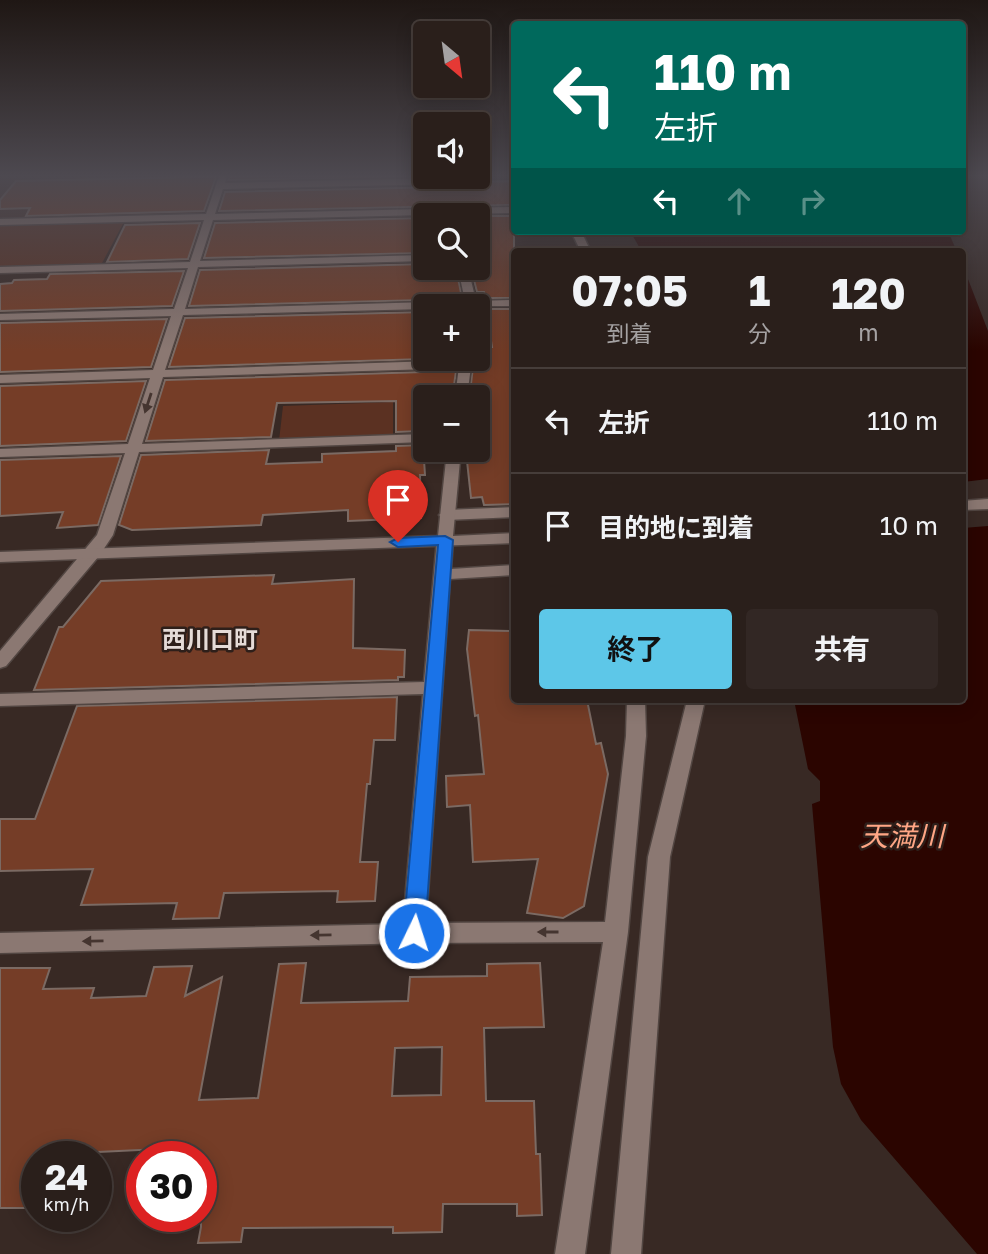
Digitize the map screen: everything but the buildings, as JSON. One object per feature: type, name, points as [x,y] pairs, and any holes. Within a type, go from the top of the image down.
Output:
[{"type":"street","points":[[0,662],[93,553],[105,535],[202,235]]},
{"type":"street","points":[[0,270],[413,258]]},
{"type":"street","points":[[490,304],[511,303]]},
{"type":"street","points":[[0,317],[413,306]]},
{"type":"street","points":[[0,379],[413,363]]},
{"type":"street","points":[[0,453],[413,438]]},
{"type":"street","points":[[414,933],[453,462]]},
{"type":"street","points":[[966,506],[988,504]]},
{"type":"street","points":[[447,515],[511,512]]},
{"type":"street","points":[[0,557],[511,538]]},
{"type":"street","points":[[443,574],[511,570]]},
{"type":"street","points":[[0,699],[433,688]]},
{"type":"street","points":[[570,1254],[616,932],[636,736],[636,703]]},
{"type":"street","points":[[626,1254],[659,858],[695,703]]},
{"type":"street","points":[[0,943],[414,933],[616,932]]},
{"type":"shaded area","points":[[0,235],[117,235],[101,265],[0,267]]},
{"type":"shaded area","points":[[393,402],[393,436],[279,441],[283,406]]},
{"type":"water","points":[[632,235],[950,235],[955,248],[640,248]]},
{"type":"water","name":"天満川","points":[[966,274],[988,331],[988,1254],[977,1254],[861,1120],[841,1084],[833,1047],[812,804],[820,801],[820,781],[808,769],[795,703],[966,703]]},
{"type":"pier","points":[[988,479],[988,526],[966,528],[966,482]]},
{"type":"district","name":"西川口町","points":[[210,640]]},
{"type":"route","points":[[398,542],[445,540],[414,933]]}]
